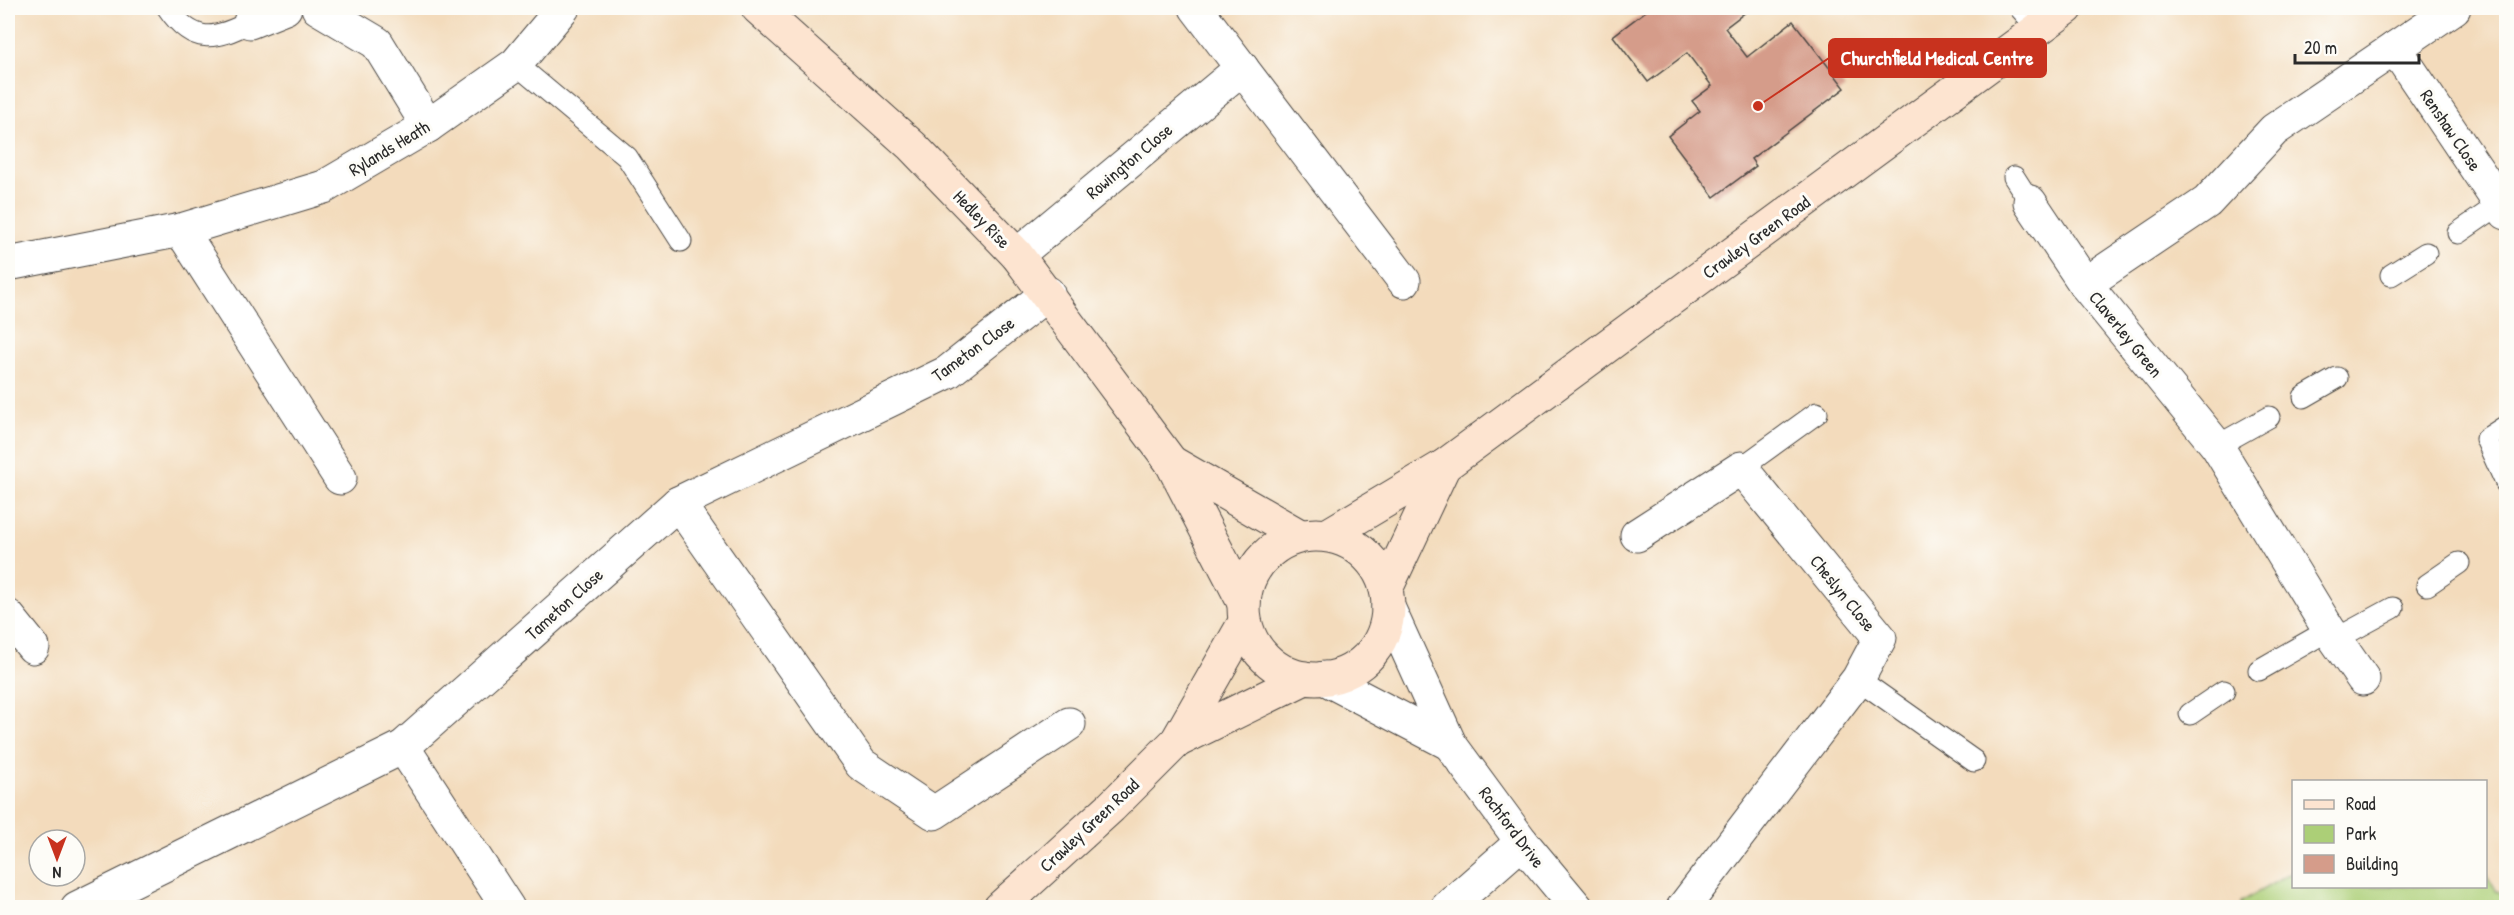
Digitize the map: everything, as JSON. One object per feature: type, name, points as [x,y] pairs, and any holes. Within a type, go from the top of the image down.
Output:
[{"type":"street","points":[[250,22],[285,8]]},
{"type":"street","points":[[318,8],[377,43],[428,126]]},
{"type":"street","name":"Rylands Heath","points":[[8,264],[181,230],[324,187],[428,126],[516,64],[563,8]]},
{"type":"street","name":"Hedley Rise","points":[[758,8],[912,146],[1017,255],[1048,293],[1171,462],[1244,613]]},
{"type":"street","points":[[1196,8],[1404,281]]},
{"type":"street","name":"Crawley Green Road","points":[[1314,536],[1444,466],[2029,18],[2067,8]]},
{"type":"street","name":"Claverley Green","points":[[2363,679],[2217,446],[2085,284],[2207,202],[2274,130],[2454,8]]},
{"type":"street","name":"Renshaw Close","points":[[2396,48],[2504,208]]},
{"type":"street","name":"Rowington Close","points":[[1017,255],[1242,68]]},
{"type":"street","points":[[2022,190],[2085,284]]},
{"type":"street","points":[[181,230],[340,478]]},
{"type":"street","name":"Tameton Close","points":[[77,908],[403,747],[678,503],[948,372],[1048,293]]},
{"type":"street","name":"Hedley Rise","points":[[1171,462],[1314,536]]},
{"type":"street","name":"Crawley Green Road","points":[[1387,598],[1444,466]]},
{"type":"street","points":[[1637,535],[1741,468]]},
{"type":"street","name":"Cheslyn Close","points":[[1683,908],[1857,679],[1880,638],[1741,468]]},
{"type":"street","points":[[678,503],[861,765],[934,813],[1069,724]]},
{"type":"street","points":[[1314,536],[1348,542],[1365,553],[1378,570],[1387,598],[1385,628],[1376,646],[1362,662],[1345,673],[1315,678],[1274,665],[1261,653],[1244,613],[1249,580],[1261,560],[1278,545],[1314,536]]},
{"type":"street","name":"Rochford Drive","points":[[1387,598],[1450,744],[1522,842],[1576,908]]},
{"type":"street","name":"Crawley Green Road","points":[[1000,908],[1111,807],[1178,741],[1244,613]]},
{"type":"street","points":[[8,616],[33,647]]},
{"type":"street","name":"Crawley Green Road","points":[[1178,741],[1315,678]]},
{"type":"street","name":"Rochford Drive","points":[[1315,678],[1450,744]]},
{"type":"street","points":[[403,747],[508,908]]},
{"type":"street","points":[[1447,908],[1522,842]]},
{"type":"lane","points":[[168,8],[188,29],[200,36],[213,37],[227,34],[250,22]]},
{"type":"lane","points":[[516,64],[627,157],[681,241]]},
{"type":"lane","points":[[2458,232],[2504,208]]},
{"type":"lane","points":[[2391,275],[2426,253]]},
{"type":"lane","points":[[2304,397],[2337,378]]},
{"type":"lane","points":[[1741,468],[1817,413]]},
{"type":"lane","points":[[2217,446],[2269,417]]},
{"type":"lane","points":[[2506,426],[2486,440],[2506,483]]},
{"type":"lane","points":[[2427,585],[2459,563]]},
{"type":"lane","points":[[2259,670],[2393,608]]},
{"type":"lane","points":[[1857,679],[1974,761]]},
{"type":"lane","points":[[2190,714],[2224,691]]},
{"type":"green space","points":[[2292,873],[2292,888],[2487,888],[2487,876],[2497,891],[2506,896],[2506,907],[2241,907],[2241,902]]},
{"type":"building","points":[[1650,8],[1745,8],[1747,11],[1725,28],[1747,57],[1793,21],[1845,88],[1751,159],[1756,166],[1714,197],[1668,136],[1700,111],[1692,101],[1712,86],[1687,53],[1648,82],[1613,36]]},
{"type":"place","name":"Churchfield Medical Centre","points":[[1758,106]]}]
